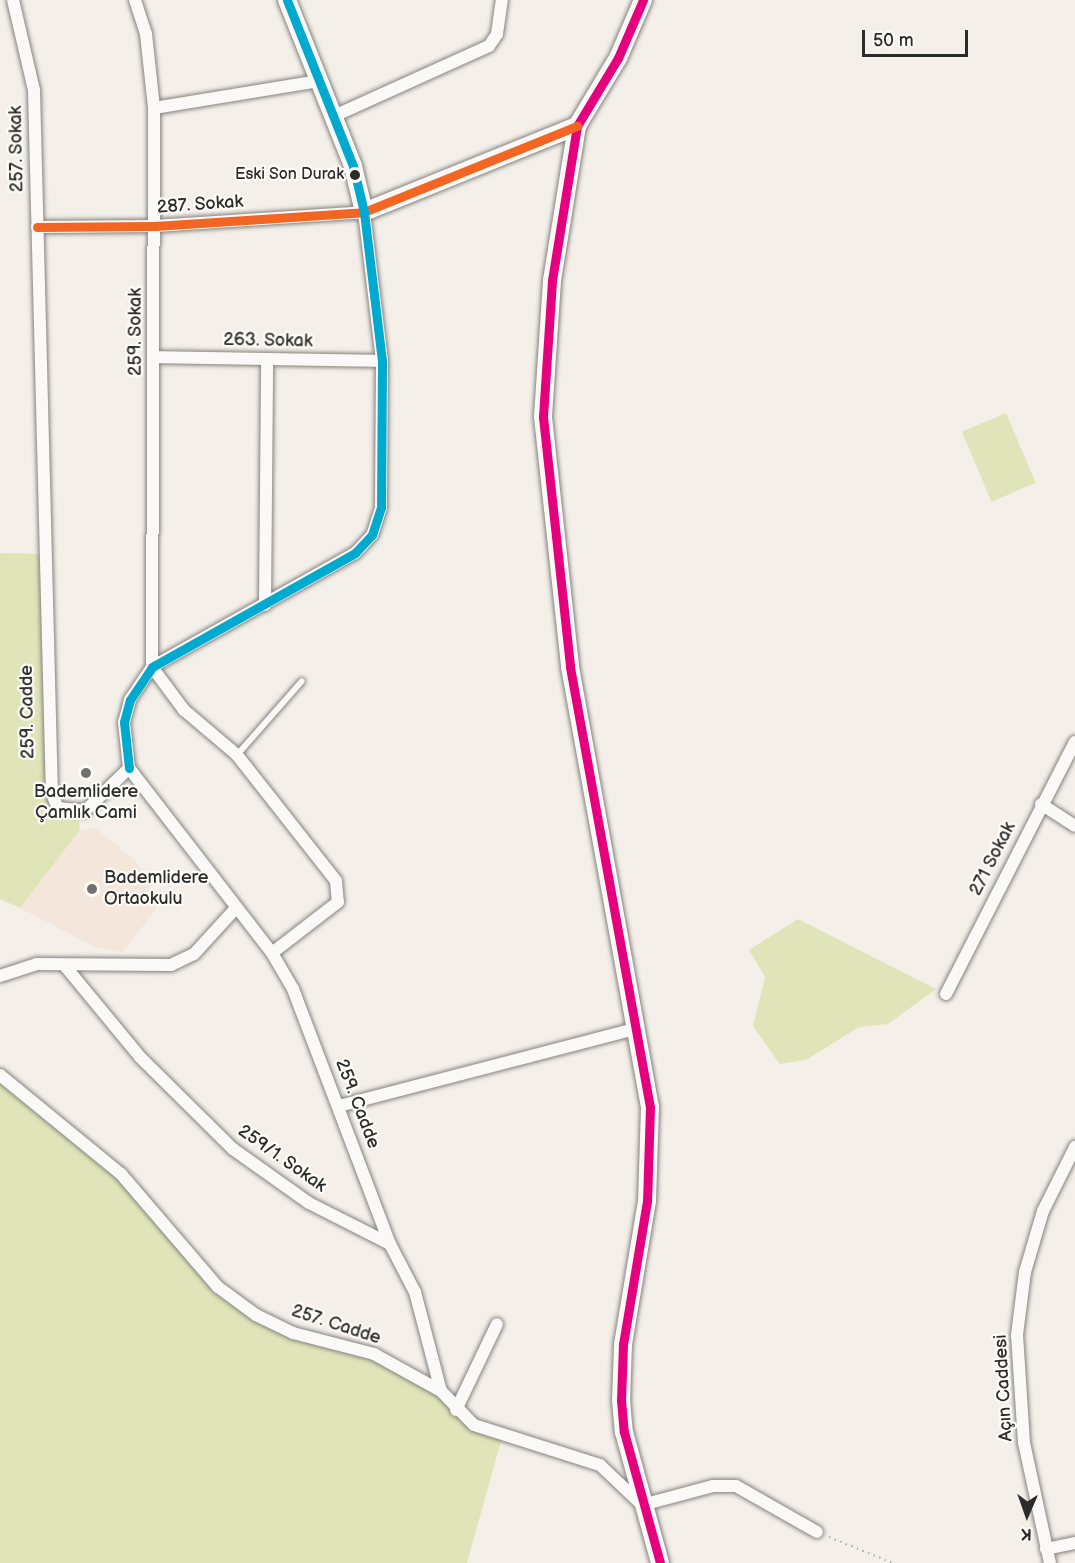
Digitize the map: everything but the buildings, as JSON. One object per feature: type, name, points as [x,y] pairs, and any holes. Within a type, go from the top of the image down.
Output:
[{"type":"street","name":"257. Sokak","points":[[13,0],[32,67],[37,227]]},
{"type":"street","name":"259. Sokak","points":[[135,0],[146,34],[154,108],[152,667]]},
{"type":"street","points":[[129,768],[124,722],[130,700],[152,667],[355,553],[372,535],[381,508],[382,361],[364,212],[334,116],[286,0]]},
{"type":"street","points":[[334,116],[489,46],[497,34],[502,0]]},
{"type":"street","points":[[643,0],[618,58],[577,126],[552,280],[543,417],[570,667],[638,1028],[651,1135],[646,1201],[623,1344],[621,1400],[642,1505],[660,1563]]},
{"type":"street","points":[[154,108],[319,81]]},
{"type":"street","points":[[364,212],[577,126]]},
{"type":"street","name":"287. Sokak","points":[[37,227],[155,226],[364,212]]},
{"type":"street","name":"259. Cadde","points":[[37,227],[48,766],[58,808],[70,813],[96,805],[129,768],[273,953],[293,989],[390,1244]]},
{"type":"street","name":"263. Sokak","points":[[154,357],[382,361]]},
{"type":"street","points":[[265,605],[267,358]]},
{"type":"street","points":[[152,667],[184,710],[237,755],[339,891],[331,909],[273,953]]},
{"type":"street","name":"271 Sokak","points":[[946,994],[1041,804],[1075,742]]},
{"type":"street","points":[[1041,804],[1075,826]]},
{"type":"street","points":[[0,976],[36,964],[171,965],[194,954],[236,908]]},
{"type":"street","name":"259/1. Sokak","points":[[64,966],[140,1057],[233,1149],[309,1203],[390,1244]]},
{"type":"street","points":[[339,1106],[638,1028]]},
{"type":"street","name":"257. Cadde","points":[[0,1075],[121,1174],[218,1287],[256,1315],[293,1333],[374,1354],[441,1391],[456,1410],[474,1425],[600,1465],[642,1505]]},
{"type":"street","name":"Açın Caddesi","points":[[1050,1563],[1024,1443],[1017,1335],[1025,1272],[1043,1211],[1075,1148]]},
{"type":"street","points":[[390,1244],[415,1292],[441,1391]]},
{"type":"street","points":[[456,1410],[497,1324]]},
{"type":"street","points":[[642,1505],[713,1486],[736,1486],[817,1532]]},
{"type":"street","points":[[1046,1549],[1075,1543]]},
{"type":"lane","points":[[237,755],[302,681]]},
{"type":"path","points":[[817,1532],[893,1563]]},
{"type":"shaded area","name":"Bademlidere Ortaokulu","points":[[95,828],[136,861],[160,904],[122,952],[95,947],[20,908],[80,830]]},
{"type":"green space","points":[[1006,413],[1036,483],[992,502],[962,432]]},
{"type":"green space","points":[[0,553],[43,554],[58,808],[78,812],[80,830],[20,908],[0,899]]},
{"type":"green space","points":[[798,919],[936,989],[888,1024],[859,1027],[806,1060],[780,1064],[753,1026],[765,977],[749,950]]},
{"type":"green space","points":[[0,1075],[83,1140],[191,1256],[256,1315],[374,1354],[503,1434],[467,1563],[0,1563]]},
{"type":"transit line","points":[[129,768],[124,722],[130,700],[152,667],[355,553],[372,535],[381,508],[382,361],[364,212],[353,166],[287,0]]},
{"type":"transit line","points":[[643,0],[618,58],[577,126],[552,281],[543,417],[570,667],[650,1107],[647,1201],[623,1344],[621,1400],[624,1432],[660,1563]]},
{"type":"transit line","points":[[37,227],[155,226],[364,212],[577,126]]},
{"type":"place","name":"Eski Son Durak","points":[[355,175]]},
{"type":"place","name":"Bademlidere Çamlık Cami","points":[[86,773]]},
{"type":"place","name":"Bademlidere Ortaokulu","points":[[92,889]]}]
